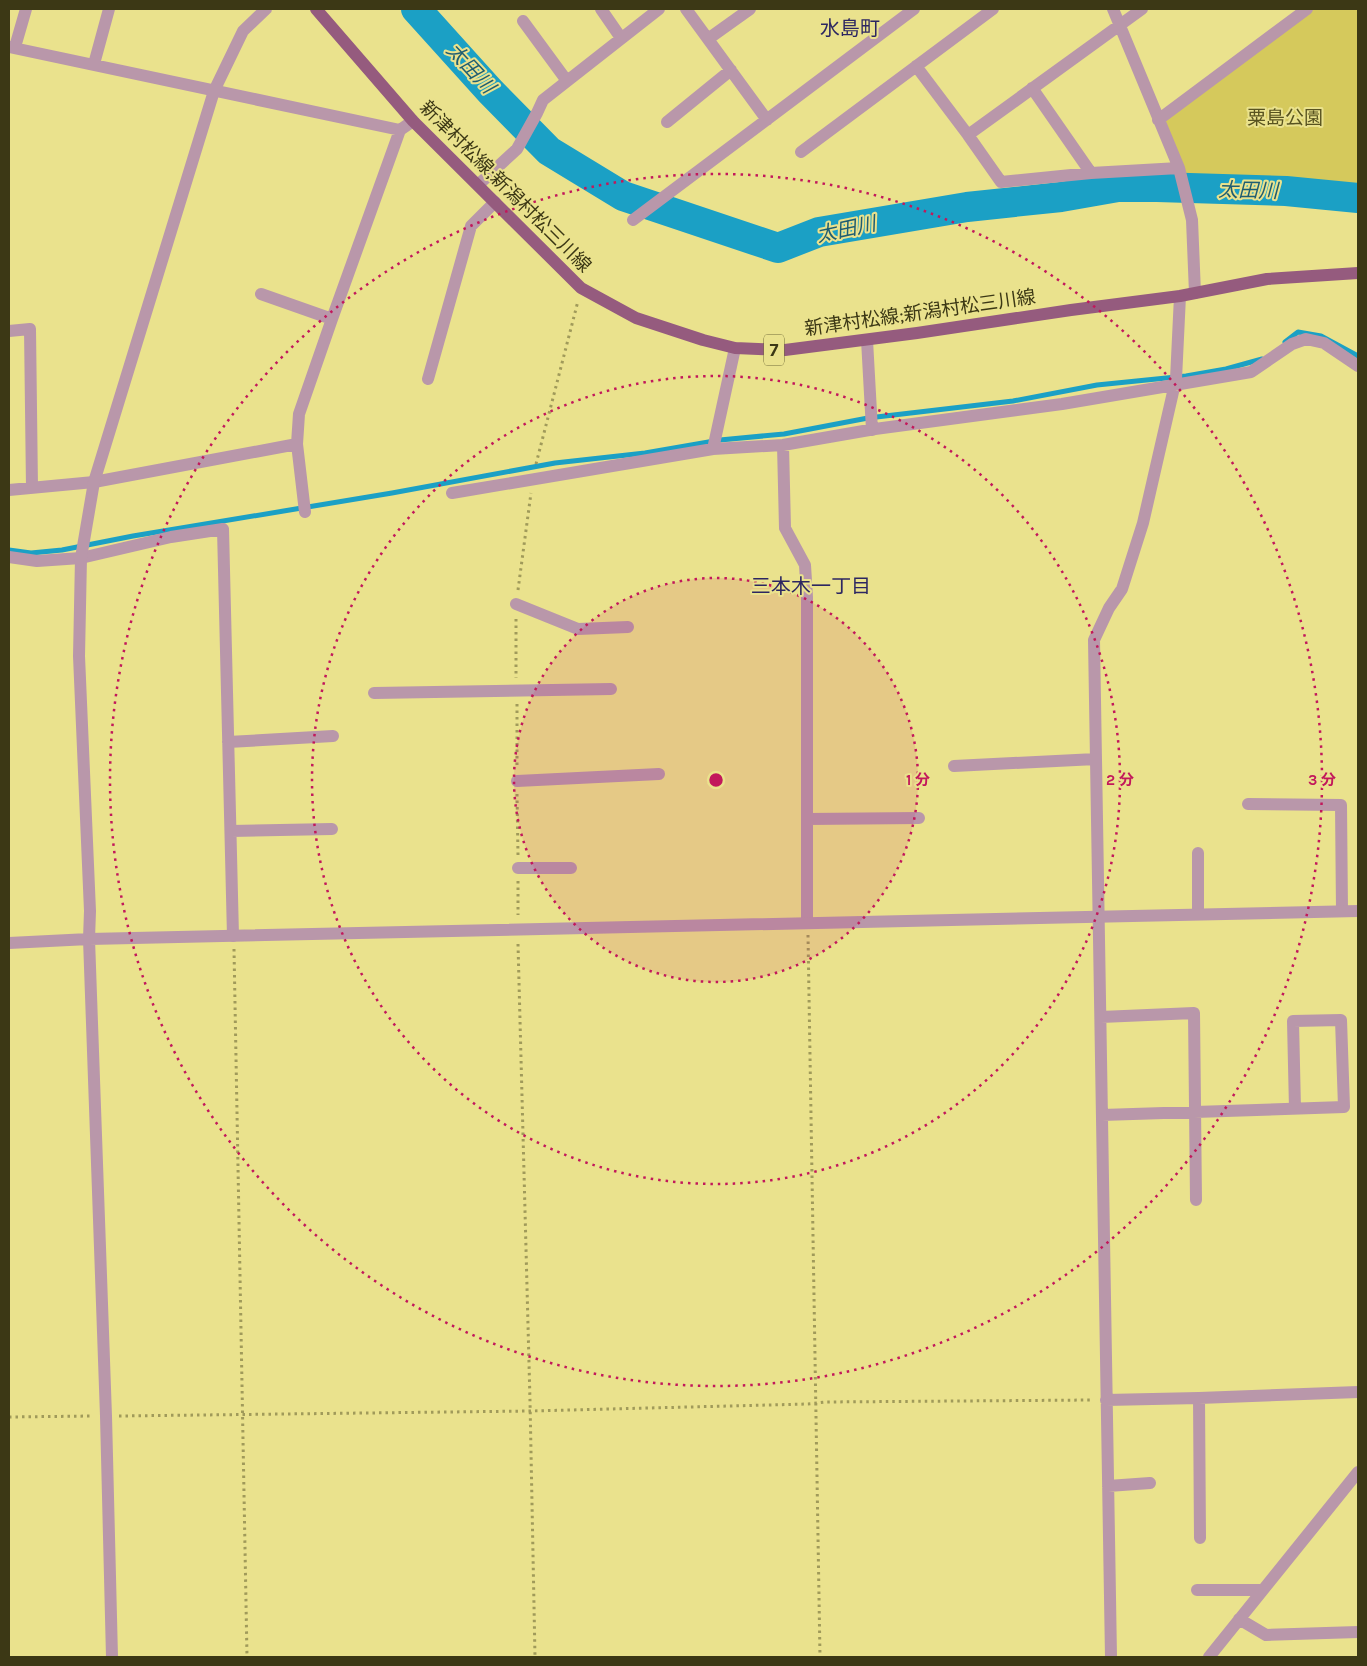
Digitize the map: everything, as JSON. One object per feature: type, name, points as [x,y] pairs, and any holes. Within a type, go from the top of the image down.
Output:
[{"type":"main road","name":"新津村松線;新潟村松三川線","points":[[316,9],[413,121],[581,288],[636,318],[703,340],[735,348],[785,350],[1180,296],[1267,279],[1358,272]]},
{"type":"street","points":[[26,9],[12,47],[400,130]]},
{"type":"street","points":[[94,64],[109,9]]},
{"type":"street","points":[[112,1657],[90,911],[79,656],[81,558],[94,482],[214,90],[243,31],[266,9]]},
{"type":"street","points":[[601,9],[621,38]]},
{"type":"street","points":[[478,185],[517,149],[543,100],[659,9]]},
{"type":"street","points":[[686,9],[767,120]]},
{"type":"street","points":[[708,39],[750,9]]},
{"type":"street","points":[[633,220],[914,9]]},
{"type":"street","points":[[800,152],[993,9]]},
{"type":"street","points":[[1113,9],[1179,168],[1192,220],[1195,293]]},
{"type":"street","points":[[968,135],[1142,9]]},
{"type":"street","points":[[1158,120],[1307,9]]},
{"type":"street","points":[[523,21],[567,81]]},
{"type":"street","points":[[916,66],[1001,182],[1091,173],[1179,168]]},
{"type":"street","points":[[667,122],[731,70]]},
{"type":"street","points":[[1032,88],[1091,173]]},
{"type":"street","points":[[305,512],[297,444],[299,414],[400,130],[413,121]]},
{"type":"street","points":[[428,379],[471,226],[495,202]]},
{"type":"street","points":[[261,294],[332,319]]},
{"type":"street","points":[[1111,1657],[1094,640],[1109,608],[1122,589],[1140,532],[1175,385],[1180,296]]},
{"type":"street","points":[[9,331],[30,329],[32,488]]},
{"type":"street","points":[[452,493],[713,449],[783,444],[1062,404],[1250,372],[1292,344],[1306,338],[1324,343],[1358,366]]},
{"type":"street","points":[[867,340],[872,430]]},
{"type":"street","points":[[713,449],[735,348]]},
{"type":"street","points":[[9,490],[94,482],[297,444]]},
{"type":"street","points":[[783,444],[785,528],[805,565],[807,597],[807,923]]},
{"type":"street","points":[[9,557],[37,561],[81,558],[171,537],[223,529],[234,936]]},
{"type":"street","points":[[516,604],[578,629],[628,627]]},
{"type":"street","points":[[374,693],[611,689]]},
{"type":"street","points":[[228,742],[333,736]]},
{"type":"street","points":[[954,766],[1096,760]]},
{"type":"street","points":[[517,780],[659,774]]},
{"type":"street","points":[[1248,804],[1340,805],[1342,911]]},
{"type":"street","points":[[807,819],[919,818]]},
{"type":"street","points":[[231,831],[332,829]]},
{"type":"street","points":[[1198,853],[1198,914]]},
{"type":"street","points":[[518,868],[570,868]]},
{"type":"street","points":[[9,943],[90,939],[1358,911]]},
{"type":"street","points":[[1101,1017],[1194,1014],[1196,1200]]},
{"type":"street","points":[[1102,1115],[1295,1109],[1344,1107],[1341,1020],[1293,1021],[1295,1109]]},
{"type":"street","points":[[1106,1400],[1358,1392]]},
{"type":"street","points":[[1199,1398],[1200,1538]]},
{"type":"street","points":[[1209,1657],[1358,1472]]},
{"type":"street","points":[[1108,1486],[1150,1483]]},
{"type":"street","points":[[1198,1590],[1262,1590]]},
{"type":"street","points":[[1239,1618],[1266,1635],[1358,1632]]},
{"type":"path","points":[[534,472],[581,288]]},
{"type":"path","points":[[807,923],[820,1657]]},
{"type":"path","points":[[518,929],[535,1657]]},
{"type":"path","points":[[234,936],[247,1657]]},
{"type":"path","points":[[9,1417],[530,1411],[817,1404],[1106,1400]]},
{"type":"green space","name":"粟島公園","points":[[1307,9],[1358,9],[1358,198],[1286,191],[1227,190],[1183,184],[1158,120]]},
{"type":"waterway","name":"太田川","points":[[416,9],[490,91],[549,151],[623,196],[778,248],[819,232],[967,207],[1061,197],[1118,187],[1286,191],[1358,198]]},
{"type":"waterway","points":[[1285,342],[1298,332],[1321,336],[1358,356]]},
{"type":"waterway","points":[[9,550],[31,553],[62,550],[555,463],[645,453],[720,440],[784,434],[868,418],[1013,401],[1097,385],[1186,376],[1226,369],[1262,359]]},
{"type":"district","name":"水島町","points":[[850,28]]},
{"type":"district","name":"三本木一丁目","points":[[811,586]]}]
